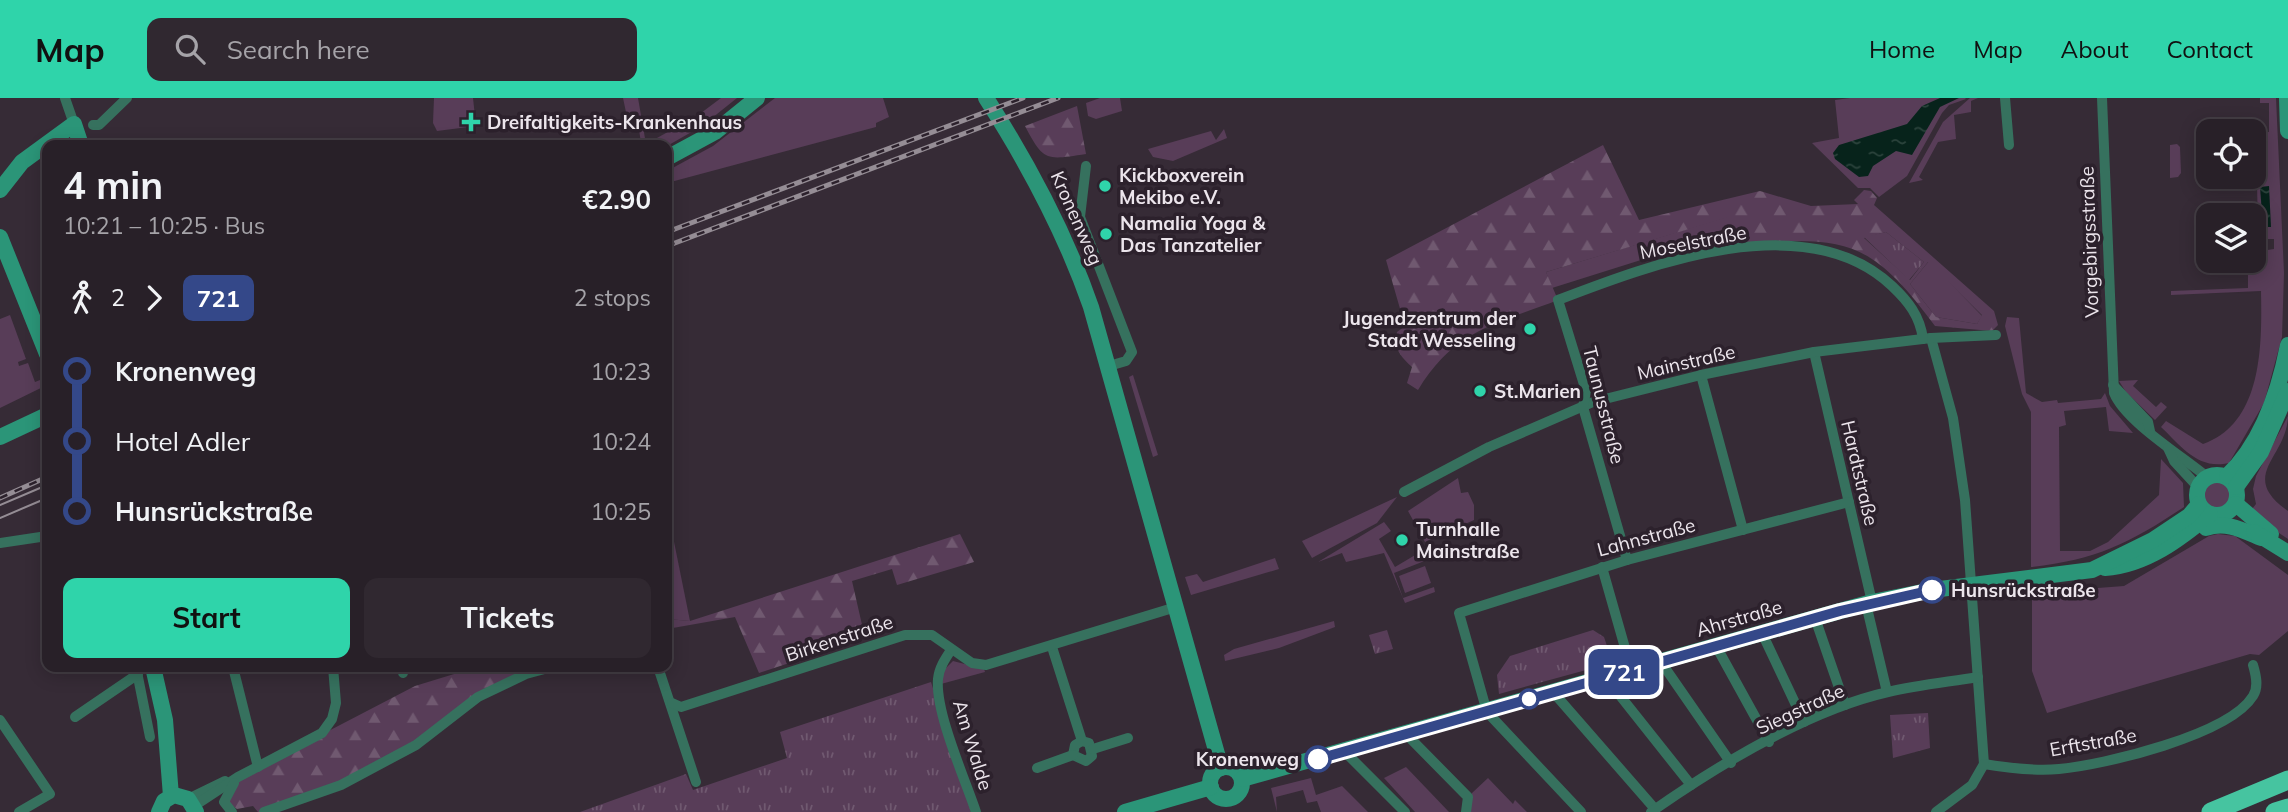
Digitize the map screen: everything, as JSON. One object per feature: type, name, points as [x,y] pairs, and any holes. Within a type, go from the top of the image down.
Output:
[{"type":"highway","points":[[2211,812],[2288,780]]},
{"type":"highway","points":[[2275,812],[2288,808]]},
{"type":"street","points":[[65,98],[74,124],[75,140]]},
{"type":"street","points":[[93,125],[99,125],[127,98]]},
{"type":"street","points":[[672,155],[715,132],[757,98]]},
{"type":"street","name":"Kronenweg","points":[[986,98],[1038,182],[1077,266],[1109,366],[1221,768]]},
{"type":"street","points":[[2005,98],[2009,145]]},
{"type":"street","name":"Vorgebirgsstraße","points":[[2102,98],[2113,385],[2117,402],[2143,429],[2150,431],[2168,448],[2180,453],[2213,500]]},
{"type":"street","points":[[2287,98],[2288,131]]},
{"type":"street","points":[[53,140],[74,124]]},
{"type":"street","points":[[0,190],[12,172],[42,149]]},
{"type":"street","points":[[12,172],[42,156]]},
{"type":"street","name":"Kronenweg","points":[[1086,166],[1080,217],[1132,352],[1126,361],[1109,366]]},
{"type":"street","points":[[0,237],[42,342]]},
{"type":"street","name":"Moselstraße","points":[[1558,300],[1627,274],[1706,253],[1790,246],[1843,254],[1871,267],[1915,312],[1927,339],[1953,418],[1965,500],[1972,587]]},
{"type":"street","name":"Taunusstraße","points":[[1558,300],[1586,391],[1583,407],[1627,559]]},
{"type":"street","name":"Mainstraße","points":[[1405,492],[1489,447],[1583,407],[1701,374],[1814,352],[1927,339],[1996,335]]},
{"type":"street","points":[[2232,482],[2267,415],[2288,345]]},
{"type":"street","name":"Hardtstraße","points":[[1814,352],[1849,502],[1887,692]]},
{"type":"street","points":[[1701,374],[1743,530]]},
{"type":"street","points":[[2213,500],[2261,452],[2288,391]]},
{"type":"street","points":[[0,437],[42,417]]},
{"type":"street","points":[[2213,500],[2219,474],[2232,482]]},
{"type":"street","points":[[2213,500],[2261,538]]},
{"type":"street","points":[[2213,500],[2288,551]]},
{"type":"street","name":"Ahrstraße","points":[[2092,570],[2153,540],[2213,500]]},
{"type":"street","name":"Ahrstraße","points":[[1242,779],[1407,735],[1869,603],[2124,567],[2181,538],[2213,500]]},
{"type":"street","name":"Lahnstraße","points":[[1487,712],[1458,616],[1464,610],[1627,559],[1849,502]]},
{"type":"street","points":[[2181,538],[2222,524],[2288,551]]},
{"type":"street","points":[[0,543],[42,537]]},
{"type":"street","points":[[1602,567],[1631,670]]},
{"type":"street","points":[[1936,812],[1972,785],[1984,764],[1972,587]]},
{"type":"street","name":"Birkenstraße","points":[[672,703],[681,707],[905,635],[932,635],[972,663],[986,666],[1176,607]]},
{"type":"street","points":[[1815,618],[1845,705]]},
{"type":"street","points":[[1762,634],[1804,722]]},
{"type":"street","points":[[1716,646],[1769,741]]},
{"type":"street","points":[[1052,647],[1082,741]]},
{"type":"street","name":"Am Walde","points":[[951,650],[941,666],[938,686],[948,733],[976,812]]},
{"type":"street","points":[[1661,662],[1731,763]]},
{"type":"street","points":[[2253,665],[2256,688]]},
{"type":"street","points":[[75,717],[134,672]]},
{"type":"street","points":[[137,672],[150,737]]},
{"type":"street","points":[[154,672],[165,720],[171,796]]},
{"type":"street","points":[[234,672],[258,767]]},
{"type":"street","points":[[196,804],[238,777],[312,740],[328,726],[337,695],[334,672]]},
{"type":"street","points":[[264,812],[341,785],[416,745],[478,697],[533,672]]},
{"type":"street","points":[[660,672],[696,782]]},
{"type":"street","name":"Siegstraße","points":[[1653,811],[1691,785],[1769,741],[1804,722],[1845,705],[1887,692],[1978,677]]},
{"type":"street","points":[[1606,678],[1691,785]]},
{"type":"street","name":"Erftstraße","points":[[1984,764],[2059,769],[2156,748],[2181,740],[2222,720],[2242,707],[2252,697],[2256,688],[2267,684]]},
{"type":"street","points":[[1553,692],[1653,811]]},
{"type":"street","points":[[1487,712],[1581,812]]},
{"type":"street","points":[[0,720],[50,794],[19,812]]},
{"type":"street","points":[[1407,735],[1468,797],[1465,812]]},
{"type":"street","points":[[1093,750],[1128,738]]},
{"type":"street","points":[[1037,768],[1073,755],[1086,761],[1093,755],[1093,750],[1089,743],[1082,741],[1075,745],[1073,755]]},
{"type":"street","points":[[1345,752],[1405,812]]},
{"type":"street","points":[[1221,768],[1235,769],[1242,779],[1241,790],[1233,805],[1218,797],[1211,786],[1212,775],[1221,768]]},
{"type":"street","points":[[196,804],[207,787],[238,777]]},
{"type":"street","points":[[232,812],[224,802],[225,796],[238,777]]},
{"type":"street","points":[[1125,812],[1211,786]]},
{"type":"street","points":[[171,796],[223,812]]},
{"type":"street","points":[[159,812],[164,801],[171,796]]},
{"type":"green space","points":[[434,98],[473,98],[476,126],[437,131],[433,123]]},
{"type":"green space","points":[[623,98],[638,98],[645,140],[641,140],[637,116],[627,117]]},
{"type":"green space","points":[[721,98],[737,98],[702,126],[672,143],[672,140],[653,140],[697,116]]},
{"type":"green space","points":[[775,98],[883,98],[889,117],[876,123],[876,127],[672,182],[672,168],[713,146]]},
{"type":"green space","points":[[1100,98],[1120,98],[1122,111],[1096,119],[1088,116],[1086,103]]},
{"type":"green space","points":[[1970,98],[1978,98],[1971,101],[1971,112],[1954,115],[1956,139],[1938,142],[1919,177],[1923,180],[1909,183],[1943,122]]},
{"type":"green space","points":[[2260,98],[2276,98],[2284,273],[2282,337],[2264,403],[2229,463],[2208,463],[2191,455],[2161,427],[2166,421],[2203,444],[2223,434],[2238,419],[2255,380],[2261,334],[2261,291],[2171,295],[2171,291],[2248,288],[2248,273],[2266,273],[2266,250],[2274,249],[2274,239],[2266,239],[2266,203],[2257,203],[2257,189],[2266,189],[2266,132],[2269,132],[2269,103],[2260,103]]},
{"type":"green space","points":[[1966,99],[1949,105],[1907,176],[1879,197],[1870,188],[1858,188],[1812,143],[1839,138],[1835,100]]},
{"type":"green space","points":[[1077,106],[1086,154],[1054,157],[1042,152],[1025,126]]},
{"type":"green space","points":[[1224,129],[1227,138],[1173,161],[1153,157],[1148,149],[1211,131],[1216,140]]},
{"type":"green space","points":[[2177,144],[2180,147],[2181,173],[2178,177],[2170,178],[2170,145]]},
{"type":"green space","points":[[1603,145],[1639,220],[1760,191],[1811,206],[1858,204],[1854,200],[1864,190],[1871,191],[1877,198],[1874,205],[1994,311],[1998,325],[1992,331],[1935,326],[1912,296],[1871,258],[1850,248],[1828,243],[1802,241],[1735,244],[1729,217],[1546,272],[1558,300],[1496,323],[1462,341],[1432,370],[1418,390],[1407,383],[1412,367],[1397,348],[1397,332],[1405,326],[1386,260]],"holes":[[[1886,232],[1924,262],[1910,280],[1864,238]],[[1928,262],[1982,315],[1977,324],[1936,317],[1910,284]]]},
{"type":"green space","points":[[1730,216],[1735,244],[1660,254],[1552,288],[1546,272]]},
{"type":"green space","points":[[1886,232],[1924,262],[1909,280],[1864,237]]},
{"type":"green space","points":[[1929,261],[1982,316],[1977,324],[1936,317],[1910,284]]},
{"type":"green space","points":[[10,315],[26,359],[18,362],[19,366],[28,363],[35,382],[42,379],[42,387],[0,408],[0,319]]},
{"type":"green space","points":[[2007,317],[2019,318],[2026,393],[2042,402],[2057,400],[2058,403],[2101,399],[2105,393],[2110,406],[2133,433],[2109,431],[2106,407],[2064,411],[2066,425],[2059,427],[2060,551],[2090,551],[2108,542],[2159,495],[2161,459],[2183,483],[2184,507],[2112,548],[2075,560],[2031,567],[2031,412],[2022,394],[2005,326]]},
{"type":"green space","points":[[1133,375],[1158,455],[1153,457],[1129,377]]},
{"type":"green space","points":[[2138,380],[2133,386],[2156,407],[2161,402],[2167,407],[2155,420],[2126,392],[2119,381]]},
{"type":"green space","points":[[2288,416],[2286,431],[2265,476],[2266,487],[2273,498],[2288,511],[2288,539],[2249,513],[2256,504],[2253,489],[2256,476]]},
{"type":"green space","points":[[1458,478],[1461,493],[1468,492],[1474,505],[1474,520],[1425,542],[1408,511]]},
{"type":"green space","points":[[2216,481],[2226,485],[2230,495],[2226,505],[2216,509],[2206,505],[2202,495],[2206,485]]},
{"type":"green space","points":[[1397,497],[1377,523],[1312,558],[1302,541]]},
{"type":"green space","points":[[1384,522],[1391,531],[1379,539],[1395,567],[1422,551],[1427,560],[1394,573],[1403,598],[1434,587],[1435,592],[1405,603],[1384,553],[1346,562],[1342,553],[1318,562]]},
{"type":"green space","points":[[672,532],[690,621],[672,619]]},
{"type":"green space","points":[[960,534],[974,562],[897,585],[892,569],[852,581],[865,638],[759,673],[735,617],[672,628],[672,619],[690,621]]},
{"type":"green space","points":[[2209,536],[2235,536],[2288,575],[2288,631],[2259,655],[2250,654],[2047,713],[2032,671],[2032,593],[2124,586]]},
{"type":"green space","points":[[1275,558],[1279,569],[1191,595],[1185,577],[1197,574],[1203,582]]},
{"type":"green space","points":[[1425,566],[1431,583],[1405,593],[1399,576]]},
{"type":"green space","points":[[1334,621],[1335,627],[1279,648],[1225,661],[1224,655],[1234,649]]},
{"type":"green space","points":[[1387,630],[1393,649],[1375,654],[1369,635]]},
{"type":"green space","points":[[1593,630],[1604,637],[1610,655],[1608,664],[1499,694],[1497,675],[1510,656]]},
{"type":"green space","points":[[953,661],[984,669],[985,672],[941,684],[943,671]]},
{"type":"green space","points":[[461,672],[534,672],[494,688],[420,742],[341,785],[264,812],[258,812],[253,806],[237,809],[230,804],[229,796],[244,775],[415,686]]},
{"type":"green space","points":[[931,682],[971,812],[580,812],[686,774],[693,790],[787,758],[780,732]]},
{"type":"green space","points":[[1928,713],[1930,748],[1893,758],[1890,715]]},
{"type":"green space","points":[[1406,767],[1449,812],[1415,812],[1384,778]]},
{"type":"green space","points":[[1311,778],[1316,795],[1342,786],[1368,812],[1321,812],[1317,801],[1307,803],[1303,790],[1276,797],[1277,812],[1271,788]]},
{"type":"green space","points":[[1488,778],[1513,804],[1515,800],[1527,812],[1468,812],[1472,793]]},
{"type":"water","points":[[1940,98],[1959,98],[1940,107],[1912,155],[1896,151],[1873,166],[1868,176],[1859,177],[1835,159],[1833,153],[1839,145],[1907,124],[1922,106]]},
{"type":"water","points":[[2269,186],[2271,227],[2266,227],[2266,203],[2261,203],[2260,189],[2266,189]]},
{"type":"tram line","points":[[0,505],[42,487]]},
{"type":"tram line","points":[[0,518],[42,500]]},
{"type":"railway","points":[[672,230],[1023,98]]},
{"type":"railway","points":[[672,244],[1058,98]]},
{"type":"railway","points":[[0,498],[42,479]]},
{"type":"bus line","name":"721","points":[[1318,759],[1840,611],[1932,590]]},
{"type":"place","name":"Dreifaltigkeits-Krankenhaus","points":[[471,122]]},
{"type":"place","name":"Kickboxverein Mekibo e.V.","points":[[1105,186]]},
{"type":"place","name":"Namalia Yoga & Das Tanzatelier","points":[[1106,234]]},
{"type":"place","name":"Jugendzentrum der Stadt Wesseling","points":[[1530,329]]},
{"type":"place","name":"St.Marien","points":[[1480,391]]},
{"type":"place","name":"Turnhalle Mainstraße","points":[[1402,540]]},
{"type":"place","name":"Hunsrückstraße","points":[[1932,590]]},
{"type":"place","name":"Kronenweg","points":[[1318,759]]}]
